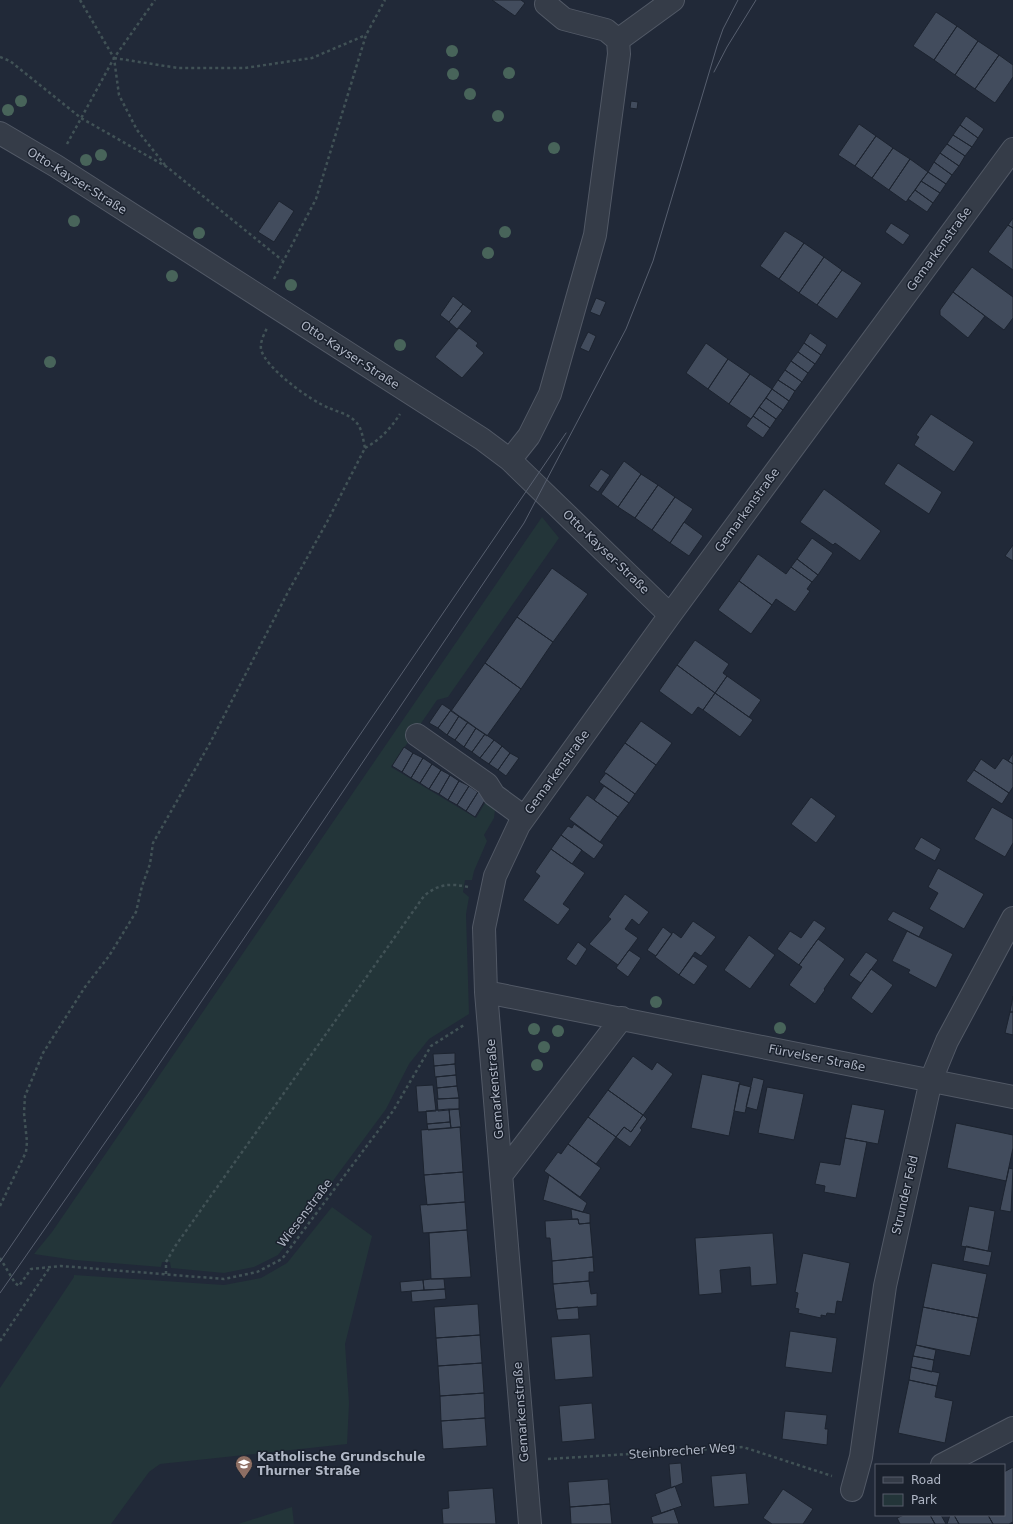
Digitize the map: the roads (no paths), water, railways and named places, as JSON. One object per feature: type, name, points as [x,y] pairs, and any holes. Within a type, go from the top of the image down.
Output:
[{"type":"street","points":[[618,40],[673,0]]},
{"type":"street","points":[[510,460],[530,436],[550,394],[594,235],[619,54],[618,40],[606,30],[564,19],[546,4]]},
{"type":"street","name":"Otto-Kayser-Straße","points":[[0,133],[56,166],[412,394],[510,460],[670,615]]},
{"type":"street","name":"Gemarkenstraße","points":[[530,1524],[503,1173],[486,992],[484,928],[496,876],[524,817],[670,615],[1013,149]]},
{"type":"street","points":[[417,735],[487,784],[494,794],[524,817]]},
{"type":"street","name":"Strunder Feld","points":[[852,1490],[868,1461],[885,1286],[931,1080],[947,1041],[1013,918]]},
{"type":"street","name":"Fürvelser Straße","points":[[486,992],[1013,1097]]},
{"type":"street","points":[[503,1173],[622,1018]]},
{"type":"street","points":[[944,1464],[1013,1428]]},
{"type":"tram line","points":[[0,1293],[141,1091],[524,523],[626,329],[653,261],[717,46],[723,29],[738,0]]},
{"type":"tram line","points":[[714,72],[727,47],[756,0]]},
{"type":"tram line","points":[[0,1262],[566,433]]},
{"type":"place","name":"Katholische Grundschule Thurner Straße","points":[[244,1479]]}]
